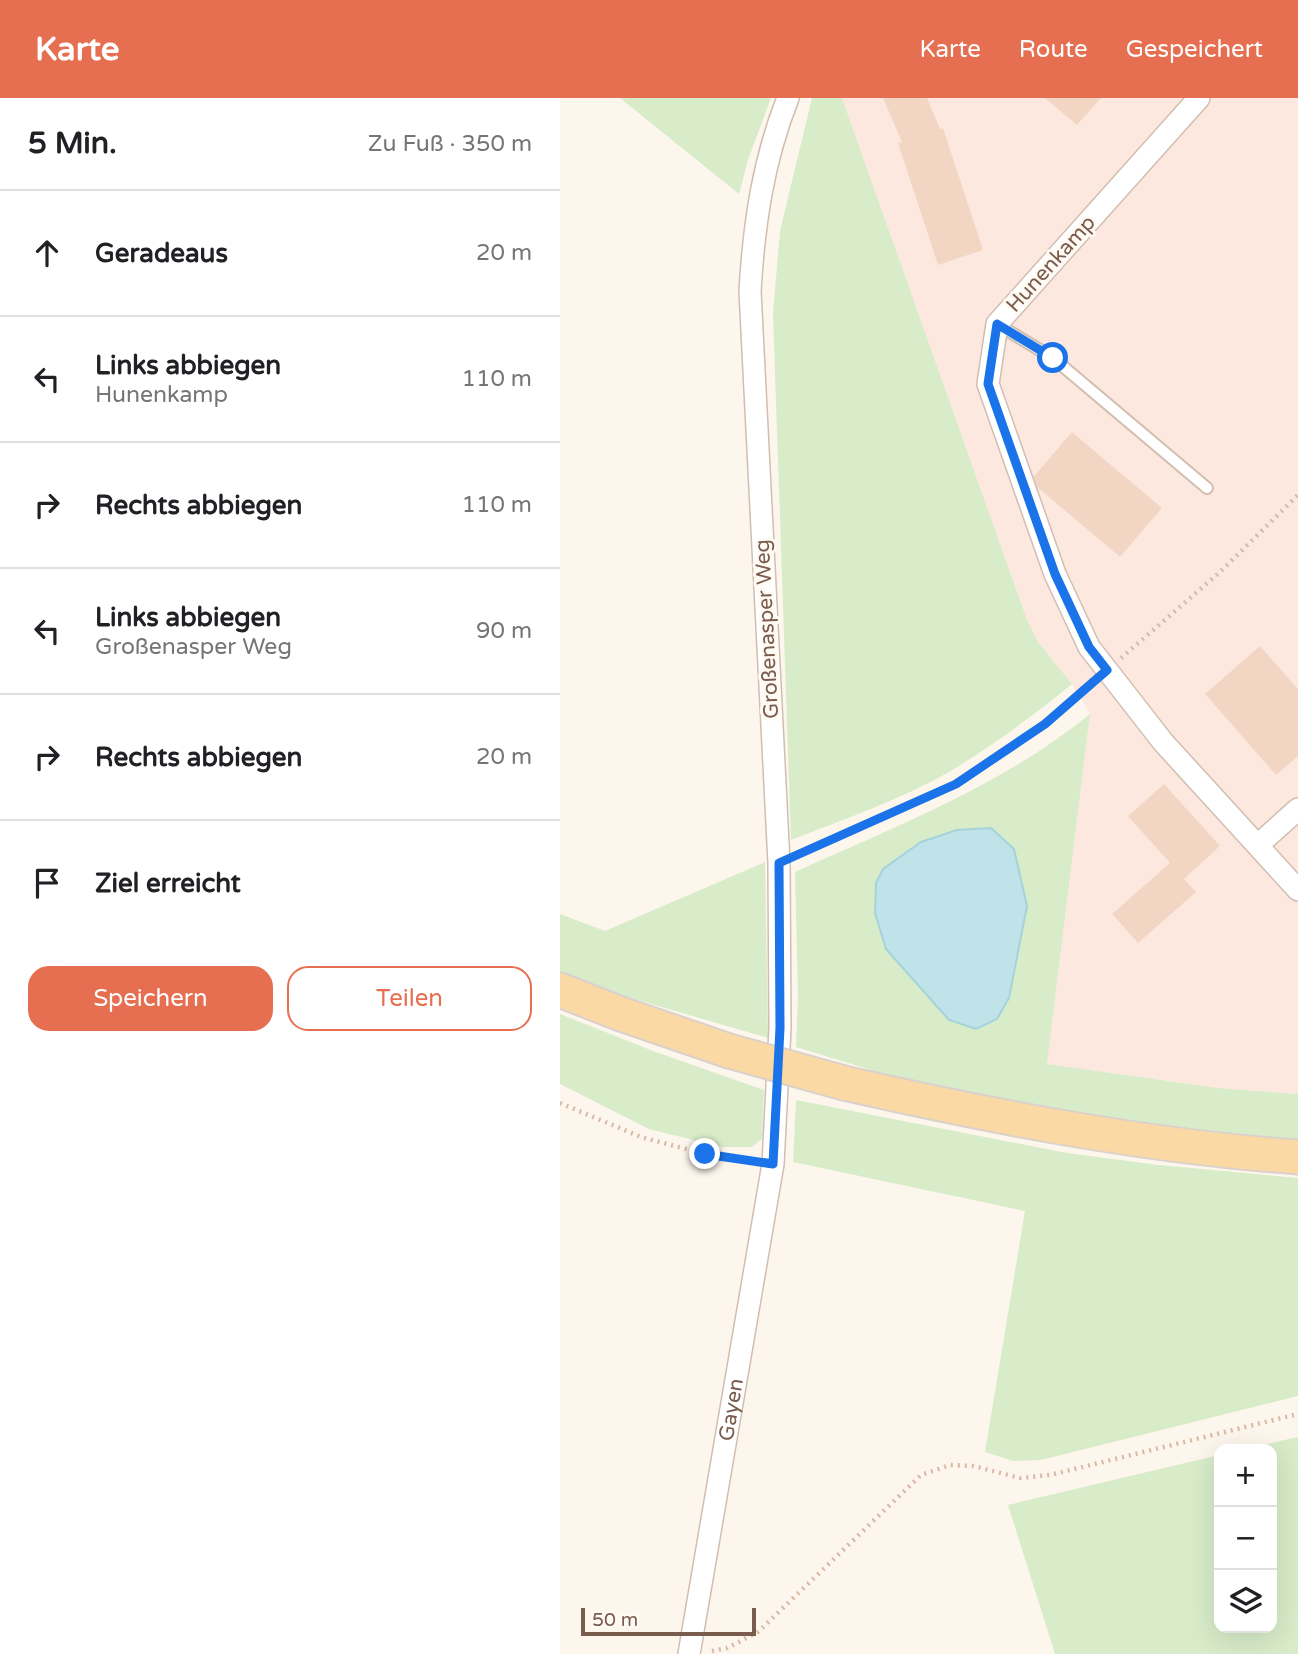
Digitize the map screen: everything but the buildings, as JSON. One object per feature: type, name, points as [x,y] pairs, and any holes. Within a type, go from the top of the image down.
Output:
[{"type":"main road","points":[[560,990],[729,1051],[844,1083],[958,1109],[1074,1131],[1167,1144],[1298,1157]]},
{"type":"street","name":"Großenasper Weg","points":[[773,1164],[780,1028],[779,863],[750,291],[756,219],[766,171],[788,98]]},
{"type":"street","name":"Hunenkamp","points":[[1199,98],[997,324],[988,384],[1055,574],[1089,647],[1163,742],[1298,890]]},
{"type":"street","points":[[1258,845],[1298,809]]},
{"type":"street","name":"Gayen","points":[[689,1654],[773,1164]]},
{"type":"lane","points":[[997,324],[1053,358],[1207,488]]},
{"type":"path","points":[[779,863],[956,784],[1045,724],[1219,573],[1298,495]]},
{"type":"path","points":[[560,1103],[641,1137],[705,1154],[773,1164]]},
{"type":"path","points":[[689,1654],[727,1648],[758,1632],[921,1475],[950,1465],[973,1466],[1020,1478],[1049,1475],[1298,1414]]},
{"type":"shaded area","points":[[842,98],[1298,98],[1298,1094],[1218,1088],[1047,1064],[1090,714],[1072,684],[1038,642],[1027,620]]},
{"type":"green space","points":[[620,98],[771,98],[748,160],[739,194]]},
{"type":"green space","points":[[812,98],[842,98],[1027,620],[1038,642],[1072,684],[1012,730],[949,772],[891,800],[791,840],[773,314],[780,231]]},
{"type":"green space","points":[[1090,714],[1047,1064],[1218,1088],[1298,1094],[1298,1141],[1218,1134],[1096,1117],[974,1095],[884,1074],[796,1047],[798,996],[795,872],[910,821],[985,783],[1057,739]]},
{"type":"green space","points":[[765,862],[768,1038],[603,990],[560,972],[560,914],[605,931]]},
{"type":"green space","points":[[560,1014],[653,1051],[764,1090],[762,1139],[752,1147],[722,1147],[649,1129],[560,1084]]},
{"type":"green space","points":[[796,1100],[1067,1153],[1298,1178],[1298,1396],[1041,1460],[1013,1461],[985,1452],[1025,1211],[793,1162]]},
{"type":"green space","points":[[1298,1437],[1298,1654],[1055,1654],[1008,1505],[1214,1456],[1214,1633],[1277,1633],[1277,1444],[1267,1444]]},
{"type":"water","points":[[991,828],[1014,849],[1027,906],[1009,998],[997,1019],[976,1029],[949,1020],[886,949],[875,913],[876,883],[883,869],[921,842],[957,830]]},
{"type":"route","points":[[705,1154],[773,1164],[780,1028],[779,863],[956,784],[1045,724],[1107,670],[1089,647],[1055,574],[988,384],[997,324],[1053,358]]}]
